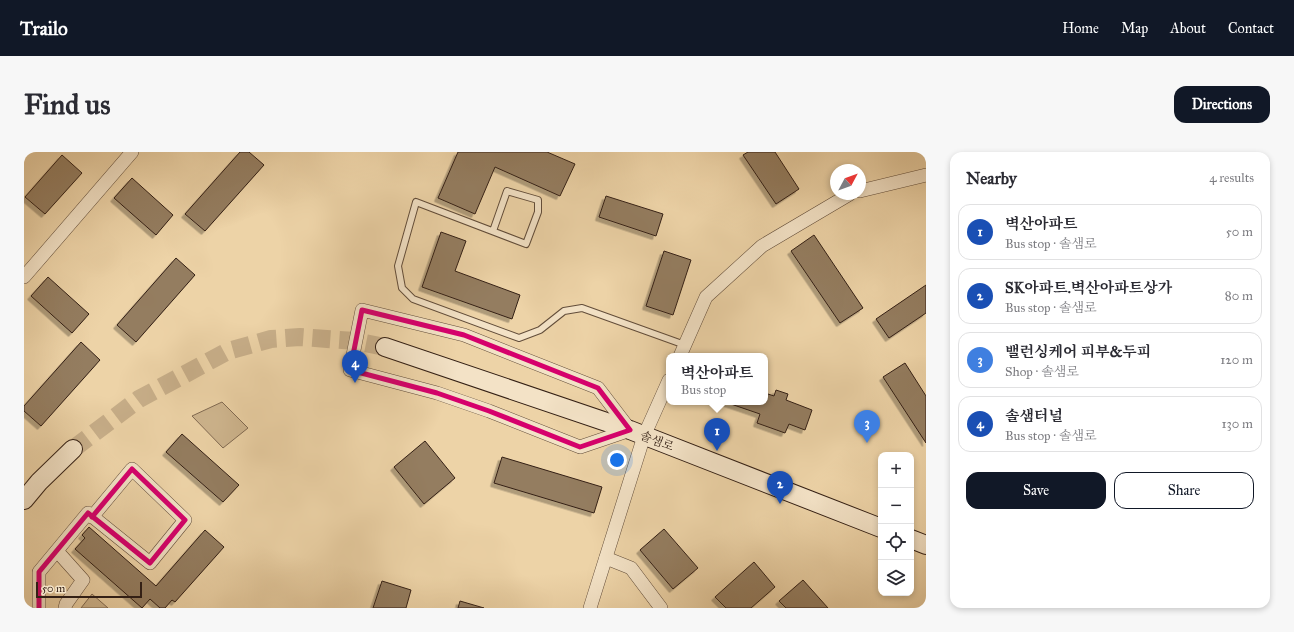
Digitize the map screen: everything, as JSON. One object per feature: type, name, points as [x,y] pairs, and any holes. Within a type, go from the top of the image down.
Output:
[{"type":"main road","name":"솔샘로","points":[[385,347],[637,433],[878,527]]},
{"type":"main road","points":[[24,500],[38,482],[73,450]]},
{"type":"street","points":[[24,277],[132,152]]},
{"type":"street","points":[[866,190],[926,175]]},
{"type":"street","points":[[682,350],[706,297],[728,276],[762,246],[840,200]]},
{"type":"street","points":[[362,310],[464,335],[598,388],[637,433],[580,447],[489,411],[437,393],[350,370],[362,310]]},
{"type":"street","points":[[590,608],[606,558],[637,433],[666,385]]},
{"type":"street","points":[[39,608],[39,572],[88,514],[150,563],[185,520],[132,469],[92,517]]},
{"type":"street","points":[[57,551],[83,580],[66,604],[65,608]]},
{"type":"street","points":[[606,558],[631,568],[662,608]]},
{"type":"lane","points":[[493,231],[507,191],[538,200],[538,212],[526,244],[416,202],[398,266],[402,288],[413,299],[519,338],[540,330],[564,311],[582,308],[682,350]]},
{"type":"shaded area","points":[[222,402],[248,428],[223,448],[192,416]]},
{"type":"shaded area","points":[[92,594],[108,608],[81,608]]},
{"type":"building","points":[[240,152],[249,152],[264,165],[205,231],[185,214]]},
{"type":"building","points":[[458,152],[547,152],[575,164],[560,196],[495,167],[475,214],[438,198]]},
{"type":"building","points":[[748,152],[775,152],[799,189],[776,204],[743,155]]},
{"type":"building","points":[[62,155],[82,173],[45,214],[25,197]]},
{"type":"building","points":[[132,178],[173,215],[156,235],[114,198]]},
{"type":"building","points":[[606,196],[663,214],[656,236],[599,217]]},
{"type":"building","points":[[441,232],[466,241],[455,271],[520,295],[512,319],[422,287]]},
{"type":"building","points":[[814,235],[863,308],[840,323],[791,251]]},
{"type":"building","points":[[664,251],[691,260],[673,315],[646,306]]},
{"type":"building","points":[[176,258],[195,275],[136,342],[117,325]]},
{"type":"building","points":[[48,277],[89,314],[72,333],[31,296]]},
{"type":"building","points":[[926,285],[926,313],[889,338],[876,319]]},
{"type":"building","points":[[81,342],[100,360],[41,426],[24,411],[24,406]]},
{"type":"building","points":[[905,363],[926,396],[926,443],[883,377]]},
{"type":"building","points":[[776,390],[788,394],[786,400],[812,410],[805,430],[789,424],[785,433],[757,423],[760,414],[734,405],[768,405],[768,394],[774,396]]},
{"type":"building","points":[[182,434],[239,485],[223,502],[166,452]]},
{"type":"building","points":[[425,441],[455,478],[424,504],[394,467]]},
{"type":"building","points":[[502,457],[602,487],[594,513],[494,483]]},
{"type":"building","points":[[89,527],[156,586],[205,530],[224,547],[175,602],[172,600],[165,608],[160,608],[150,599],[142,608],[75,549],[85,538],[82,535]]},
{"type":"building","points":[[664,529],[698,568],[673,589],[640,550]]},
{"type":"building","points":[[754,562],[775,587],[751,608],[726,608],[715,597]]},
{"type":"building","points":[[803,580],[828,608],[786,608],[779,601]]},
{"type":"building","points":[[382,581],[411,590],[406,608],[373,608]]},
{"type":"building","points":[[460,601],[484,608],[458,608]]},
{"type":"tunnel","points":[[73,449],[139,399],[228,351],[271,339],[300,337],[355,341],[385,347]]},
{"type":"cycle path","points":[[362,310],[464,335],[598,388],[630,430],[580,447],[489,411],[437,393],[350,370],[362,310]]},
{"type":"cycle path","points":[[39,608],[39,572],[88,513],[150,563],[185,520],[132,469],[92,517]]},
{"type":"place","name":"솔샘터널","points":[[355,383]]},
{"type":"place","name":"밸런싱케어 피부&두피","points":[[867,443]]},
{"type":"place","name":"벽산아파트","points":[[717,451]]},
{"type":"place","name":"SK아파트.벽산아파트상가","points":[[780,504]]}]
